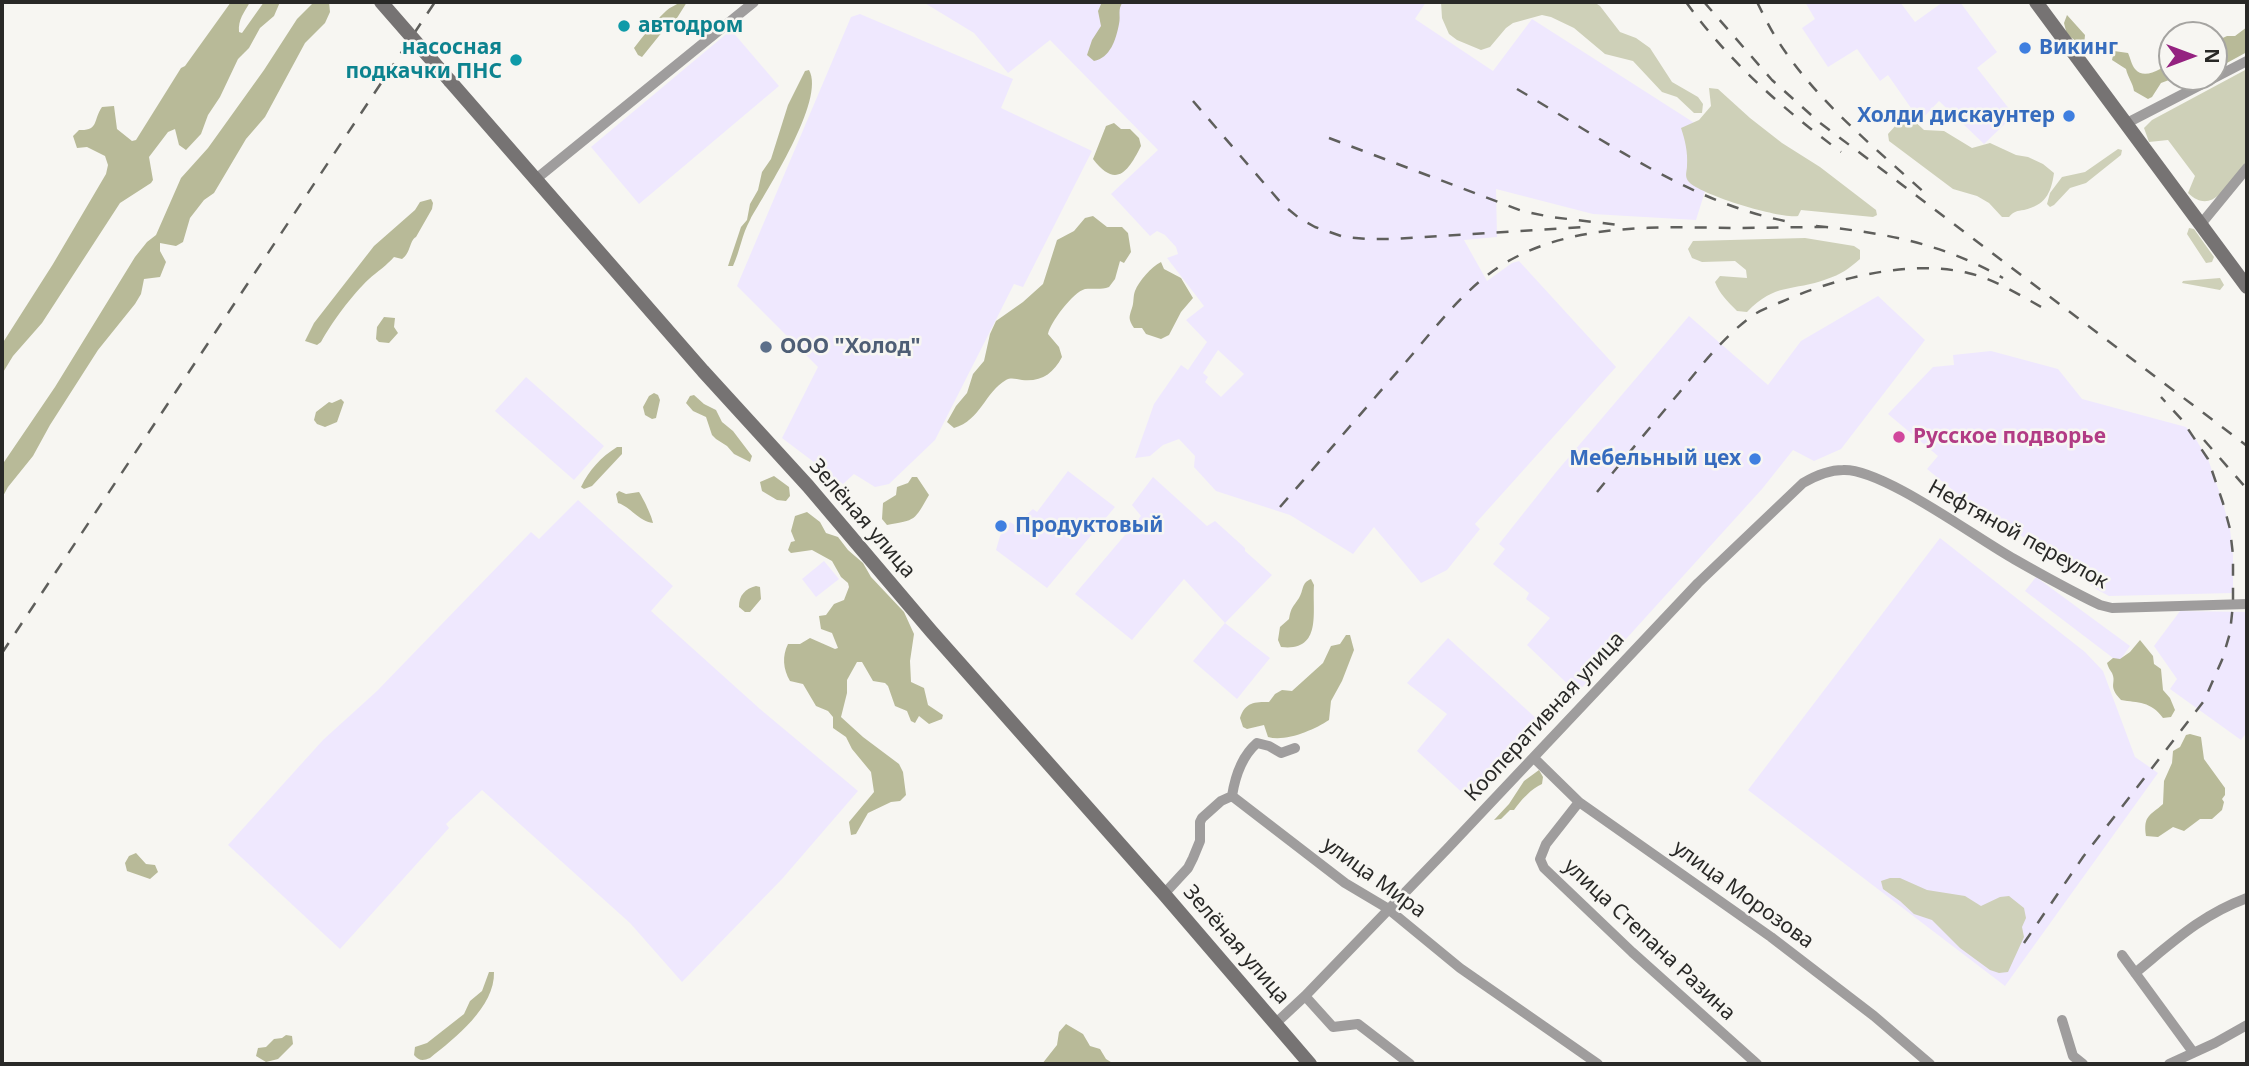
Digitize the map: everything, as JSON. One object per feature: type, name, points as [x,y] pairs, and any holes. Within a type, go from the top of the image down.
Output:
[{"type":"street","name":"Зелёная улица","points":[[381,2],[703,371],[808,486],[931,631],[1164,894],[1310,1064]]},
{"type":"street","points":[[536,179],[754,2]]},
{"type":"street","points":[[2036,2],[2247,287]]},
{"type":"street","points":[[2127,123],[2247,61]]},
{"type":"street","points":[[2201,224],[2247,168]]},
{"type":"street","name":"Кооперативная улица","points":[[1276,1023],[1534,758],[1698,583],[1803,483],[1820,474],[1844,469],[1858,472]]},
{"type":"street","name":"Нефтяной переулок","points":[[1858,472],[1889,483],[2015,560],[2100,605],[2112,608],[2247,604]]},
{"type":"street","points":[[1164,894],[1194,858],[1200,841],[1202,818],[1221,801],[1232,796],[1247,752],[1257,743],[1281,753],[1294,748]]},
{"type":"street","name":"улица Морозова","points":[[1534,758],[1579,802],[1771,937],[1874,1016],[1930,1064]]},
{"type":"street","name":"улица Мира","points":[[1232,796],[1345,883],[1387,908],[1460,968],[1598,1064]]},
{"type":"street","name":"улица Степана Разина","points":[[1579,802],[1546,844],[1541,855],[1544,868],[1632,952],[1757,1064]]},
{"type":"street","points":[[2136,973],[2197,922],[2247,898]]},
{"type":"street","points":[[2122,955],[2193,1052]]},
{"type":"street","points":[[1305,996],[1333,1027],[1358,1024],[1410,1064]]},
{"type":"street","points":[[2062,1020],[2073,1056],[2083,1064]]},
{"type":"street","points":[[2169,1064],[2247,1025]]},
{"type":"shaded area","points":[[923,2],[1426,2],[1415,19],[1493,71],[1532,19],[1721,140],[1696,220],[1593,214],[1496,189],[1497,237],[1464,240],[1487,281],[1519,261],[1616,367],[1475,524],[1480,529],[1447,570],[1421,583],[1374,527],[1353,554],[1290,515],[1216,491],[1194,467],[1195,456],[1179,439],[1163,445],[1150,456],[1135,458],[1154,404],[1181,365],[1188,370],[1207,342],[1186,320],[1204,306],[1167,258],[1178,254],[1176,247],[1157,231],[1150,236],[1111,194],[1158,150],[1050,40],[1008,73],[974,33]],"holes":[[[1218,350],[1244,374],[1221,397],[1205,382],[1208,377],[1203,373]]]},
{"type":"shaded area","points":[[1805,2],[1900,2],[1915,22],[1943,2],[1960,2],[1997,52],[1977,68],[2014,115],[1984,144],[1939,101],[1920,121],[1888,75],[1880,81],[1857,49],[1828,67],[1802,28],[1815,19]]},
{"type":"shaded area","points":[[860,14],[1013,79],[1001,108],[1092,151],[1023,287],[1014,284],[935,440],[889,484],[875,487],[854,474],[843,484],[782,438],[818,367],[737,286],[851,17]]},
{"type":"shaded area","points":[[731,30],[779,86],[639,204],[591,147]]},
{"type":"shaded area","points":[[1878,296],[1925,340],[1841,449],[1814,461],[1793,450],[1762,489],[1577,693],[1527,645],[1550,618],[1526,599],[1529,593],[1493,564],[1505,549],[1499,544],[1557,471],[1689,316],[1768,385],[1801,341]]},
{"type":"shaded area","points":[[1991,351],[2058,369],[2082,399],[2186,427],[2208,459],[2223,503],[2233,555],[2233,593],[2109,596],[1954,491],[1927,469],[1938,456],[1888,414],[1933,367],[1954,365],[1953,355]]},
{"type":"shaded area","points":[[526,377],[604,446],[574,480],[495,411]]},
{"type":"shaded area","points":[[1068,471],[1115,507],[1047,588],[996,550],[1000,536],[1010,522],[1015,525],[1033,509],[1037,512]]},
{"type":"shaded area","points":[[1153,477],[1207,526],[1215,521],[1272,575],[1225,623],[1184,579],[1132,640],[1075,594],[1141,516],[1132,505]]},
{"type":"shaded area","points":[[578,500],[673,586],[651,611],[760,709],[858,791],[782,879],[682,982],[630,923],[482,790],[446,824],[449,828],[340,949],[228,845],[323,740],[377,691],[531,532],[539,539]]},
{"type":"shaded area","points":[[1940,538],[2085,652],[2103,671],[2135,757],[2158,773],[2005,986],[1748,790]]},
{"type":"shaded area","points":[[824,561],[839,579],[816,597],[802,579]]},
{"type":"shaded area","points":[[2036,577],[2130,646],[2120,660],[2113,658],[2025,591]]},
{"type":"shaded area","points":[[2180,611],[2247,612],[2247,732],[2241,740],[2170,689],[2177,679],[2154,646]]},
{"type":"shaded area","points":[[1225,623],[1270,658],[1237,699],[1193,661]]},
{"type":"shaded area","points":[[1448,638],[1538,720],[1468,798],[1417,751],[1447,714],[1407,683]]},
{"type":"green space","points":[[231,2],[250,2],[239,23],[239,32],[242,33],[264,2],[280,2],[274,16],[260,28],[249,48],[238,59],[208,115],[201,134],[186,150],[179,145],[175,129],[168,132],[149,157],[153,180],[151,183],[120,203],[42,323],[13,356],[2,374],[2,344],[106,174],[108,165],[105,156],[87,147],[77,148],[73,136],[79,130],[93,127],[102,107],[114,106],[117,129],[132,141],[136,140],[181,68]]},
{"type":"green space","points":[[314,2],[329,2],[330,12],[325,23],[305,43],[265,117],[246,139],[214,193],[204,200],[190,218],[183,242],[176,246],[160,243],[160,251],[166,262],[160,277],[144,279],[141,294],[135,304],[98,350],[33,456],[2,498],[2,465],[55,387],[135,257],[156,235],[181,178],[208,148],[297,19]]},
{"type":"green space","points":[[681,2],[687,2],[677,18],[642,57],[638,55],[634,48],[645,33],[668,10]]},
{"type":"green space","points":[[1102,2],[1123,2],[1114,42],[1104,56],[1094,61],[1087,55],[1101,26],[1098,11]]},
{"type":"green space","points":[[1441,2],[1594,2],[1620,32],[1636,38],[1650,48],[1672,82],[1698,97],[1703,104],[1702,113],[1694,113],[1677,97],[1662,92],[1633,61],[1605,54],[1574,28],[1551,17],[1542,15],[1513,23],[1490,47],[1481,50],[1449,34],[1442,18]]},
{"type":"green space","points":[[2067,15],[2085,35],[2084,46],[2067,35],[2064,23]]},
{"type":"green space","points":[[2247,27],[2247,52],[2228,62],[2228,36],[2235,36]]},
{"type":"green space","points":[[2114,51],[2128,53],[2134,68],[2139,72],[2144,74],[2158,70],[2158,88],[2152,97],[2148,99],[2134,91],[2126,69],[2112,60]]},
{"type":"green space","points":[[2247,69],[2246,163],[2218,196],[2201,201],[2188,193],[2195,176],[2168,140],[2149,142],[2144,128],[2152,120],[2206,91],[2228,91],[2228,79]]},
{"type":"green space","points":[[809,70],[812,84],[802,123],[747,225],[733,266],[728,266],[741,227],[747,220],[750,204],[758,190],[762,172],[771,159],[788,105],[805,71]]},
{"type":"green space","points":[[1709,88],[1718,89],[1782,143],[1820,167],[1876,210],[1877,215],[1873,217],[1801,210],[1798,216],[1775,214],[1724,199],[1689,182],[1686,176],[1687,151],[1681,128],[1699,120],[1711,106]]},
{"type":"green space","points":[[1905,115],[1924,130],[1944,131],[1972,148],[1990,143],[2043,164],[2054,173],[2049,193],[2037,205],[2009,217],[2002,217],[1989,203],[1977,196],[1953,189],[1889,141],[1888,134]]},
{"type":"green space","points":[[1114,123],[1121,129],[1130,129],[1139,138],[1141,146],[1126,169],[1115,175],[1101,168],[1093,159],[1106,126]]},
{"type":"green space","points":[[2118,149],[2122,150],[2121,155],[2086,183],[2070,188],[2054,205],[2050,207],[2047,204],[2050,193],[2062,177],[2085,172]]},
{"type":"green space","points":[[431,199],[432,209],[405,256],[402,259],[394,257],[363,285],[321,342],[317,345],[305,341],[314,323],[374,246],[415,210],[420,202]]},
{"type":"green space","points":[[1093,216],[1107,227],[1122,227],[1128,233],[1131,252],[1124,263],[1120,261],[1115,279],[1109,287],[1080,291],[1057,316],[1048,334],[1059,347],[1062,357],[1055,368],[1035,380],[1006,380],[993,391],[971,419],[954,428],[947,422],[967,393],[973,374],[984,361],[996,321],[1043,284],[1057,240],[1074,231],[1085,218]]},
{"type":"green space","points":[[2189,228],[2194,229],[2214,257],[2212,262],[2206,263],[2187,234]]},
{"type":"green space","points":[[1805,238],[1854,246],[1860,250],[1860,259],[1832,277],[1767,296],[1747,312],[1737,311],[1721,294],[1715,282],[1720,276],[1747,278],[1746,270],[1735,261],[1702,262],[1692,258],[1688,249],[1693,241]]},
{"type":"green space","points":[[1161,262],[1164,269],[1181,278],[1193,298],[1181,312],[1169,335],[1161,339],[1146,334],[1142,328],[1134,328],[1130,318],[1137,287],[1149,271]]},
{"type":"green space","points":[[2220,278],[2224,285],[2220,290],[2182,283],[2183,281]]},
{"type":"green space","points":[[384,317],[395,318],[394,327],[398,333],[389,343],[376,339],[377,327]]},
{"type":"green space","points":[[654,393],[660,400],[656,418],[652,419],[645,415],[643,407]]},
{"type":"green space","points":[[694,395],[716,410],[722,422],[733,431],[752,456],[750,462],[734,454],[712,435],[706,417],[693,411],[686,403],[690,396]]},
{"type":"green space","points":[[341,399],[344,402],[337,422],[325,427],[317,424],[314,420],[316,412],[329,402]]},
{"type":"green space","points":[[617,447],[622,447],[622,454],[592,486],[584,489],[581,487],[596,464]]},
{"type":"green space","points":[[774,476],[789,487],[790,496],[786,501],[777,500],[762,491],[760,482]]},
{"type":"green space","points":[[912,477],[917,477],[929,495],[913,518],[887,525],[882,519],[883,503],[896,495],[897,487],[908,483]]},
{"type":"green space","points":[[619,491],[626,494],[639,492],[653,523],[643,520],[618,503],[616,494]]},
{"type":"green space","points":[[807,512],[820,522],[826,533],[838,537],[904,612],[914,634],[910,661],[911,682],[924,688],[928,705],[943,715],[942,719],[929,724],[919,716],[915,723],[911,721],[907,711],[895,706],[888,686],[873,681],[862,662],[857,662],[847,680],[841,717],[899,764],[903,772],[906,795],[900,801],[891,802],[868,813],[856,834],[851,835],[849,822],[874,792],[871,772],[846,737],[833,728],[833,717],[828,711],[816,706],[803,684],[790,681],[785,667],[784,658],[788,644],[800,644],[810,638],[838,648],[832,633],[821,629],[819,616],[826,615],[834,604],[844,600],[849,587],[832,561],[812,550],[791,553],[788,550],[791,542],[795,541],[791,531],[795,516]]},
{"type":"green space","points":[[1311,579],[1314,585],[1314,617],[1309,636],[1304,643],[1294,647],[1281,647],[1278,640],[1280,627],[1289,619],[1291,609],[1301,595],[1304,585]]},
{"type":"green space","points":[[756,586],[760,587],[761,599],[750,612],[745,612],[739,607],[741,596]]},
{"type":"green space","points":[[1346,635],[1350,635],[1354,650],[1331,701],[1329,720],[1308,731],[1283,738],[1268,737],[1264,725],[1247,729],[1243,727],[1240,718],[1248,706],[1269,702],[1282,690],[1292,691],[1323,663],[1331,646],[1340,644]]},
{"type":"green space","points":[[2140,640],[2153,656],[2154,664],[2161,669],[2163,690],[2175,710],[2171,717],[2163,718],[2154,708],[2144,704],[2121,700],[2114,691],[2113,677],[2107,663],[2113,658],[2120,659]]},
{"type":"green space","points":[[2186,735],[2201,737],[2204,759],[2225,788],[2222,810],[2212,819],[2200,819],[2184,831],[2173,827],[2158,837],[2146,836],[2147,820],[2163,804],[2164,781],[2172,763],[2173,751],[2180,747]]},
{"type":"green space","points":[[1539,770],[1543,777],[1542,784],[1526,795],[1514,810],[1510,810],[1501,819],[1494,820],[1509,804],[1524,781]]},
{"type":"green space","points":[[136,853],[146,864],[155,865],[158,872],[150,879],[127,871],[125,863],[129,856]]},
{"type":"green space","points":[[1900,878],[1927,890],[1965,896],[1981,906],[2009,896],[2024,908],[2026,918],[2022,927],[2024,937],[2008,972],[1990,970],[1960,948],[1932,920],[1914,914],[1883,889],[1881,881]]},
{"type":"green space","points":[[489,972],[494,972],[493,985],[472,1021],[430,1058],[421,1060],[416,1057],[415,1047],[427,1043],[464,1014],[470,1001],[482,991]]},
{"type":"green space","points":[[1066,1024],[1083,1034],[1090,1046],[1100,1049],[1106,1059],[1114,1064],[1042,1064],[1057,1045],[1059,1032]]},
{"type":"green space","points":[[292,1036],[293,1044],[278,1059],[266,1062],[256,1056],[258,1048],[266,1047],[274,1039]]},
{"type":"railway","points":[[2,653],[435,2]]},
{"type":"railway","points":[[1686,2],[1738,64],[1841,152]]},
{"type":"railway","points":[[1704,2],[1772,80],[1819,122],[2247,446]]},
{"type":"railway","points":[[1757,2],[1777,39],[1812,86],[1848,124],[1926,194]]},
{"type":"railway","points":[[1517,89],[1680,184],[1749,212],[1785,221]]},
{"type":"railway","points":[[1193,101],[1282,204],[1315,227],[1344,237],[1394,239],[1585,227]]},
{"type":"railway","points":[[1329,138],[1522,211],[1619,225]]},
{"type":"railway","points":[[1816,226],[1890,236],[1935,248],[2003,278]]},
{"type":"railway","points":[[1280,507],[1456,304],[1484,278],[1516,257],[1568,238],[1623,229],[1825,227]]},
{"type":"railway","points":[[1597,492],[1703,364],[1738,327],[1768,307],[1802,293],[1873,273],[1922,268],[1946,269],[1988,279],[2045,309]]},
{"type":"railway","points":[[2024,943],[2083,857],[2204,701],[2222,660],[2230,633],[2233,555],[2223,503],[2208,459],[2182,420],[2161,397]]},
{"type":"railway","points":[[2204,440],[2247,489]]},
{"type":"place","name":"автодром","points":[[624,26]]},
{"type":"place","name":"Викинг","points":[[2025,48]]},
{"type":"place","name":"насосная подкачки ПНС","points":[[516,60]]},
{"type":"place","name":"Холди дискаунтер","points":[[2069,116]]},
{"type":"place","name":"ООО \"Холод\"","points":[[766,347]]},
{"type":"place","name":"Русское подворье","points":[[1899,437]]},
{"type":"place","name":"Мебельный цех","points":[[1755,459]]},
{"type":"place","name":"Продуктовый","points":[[1001,526]]}]
